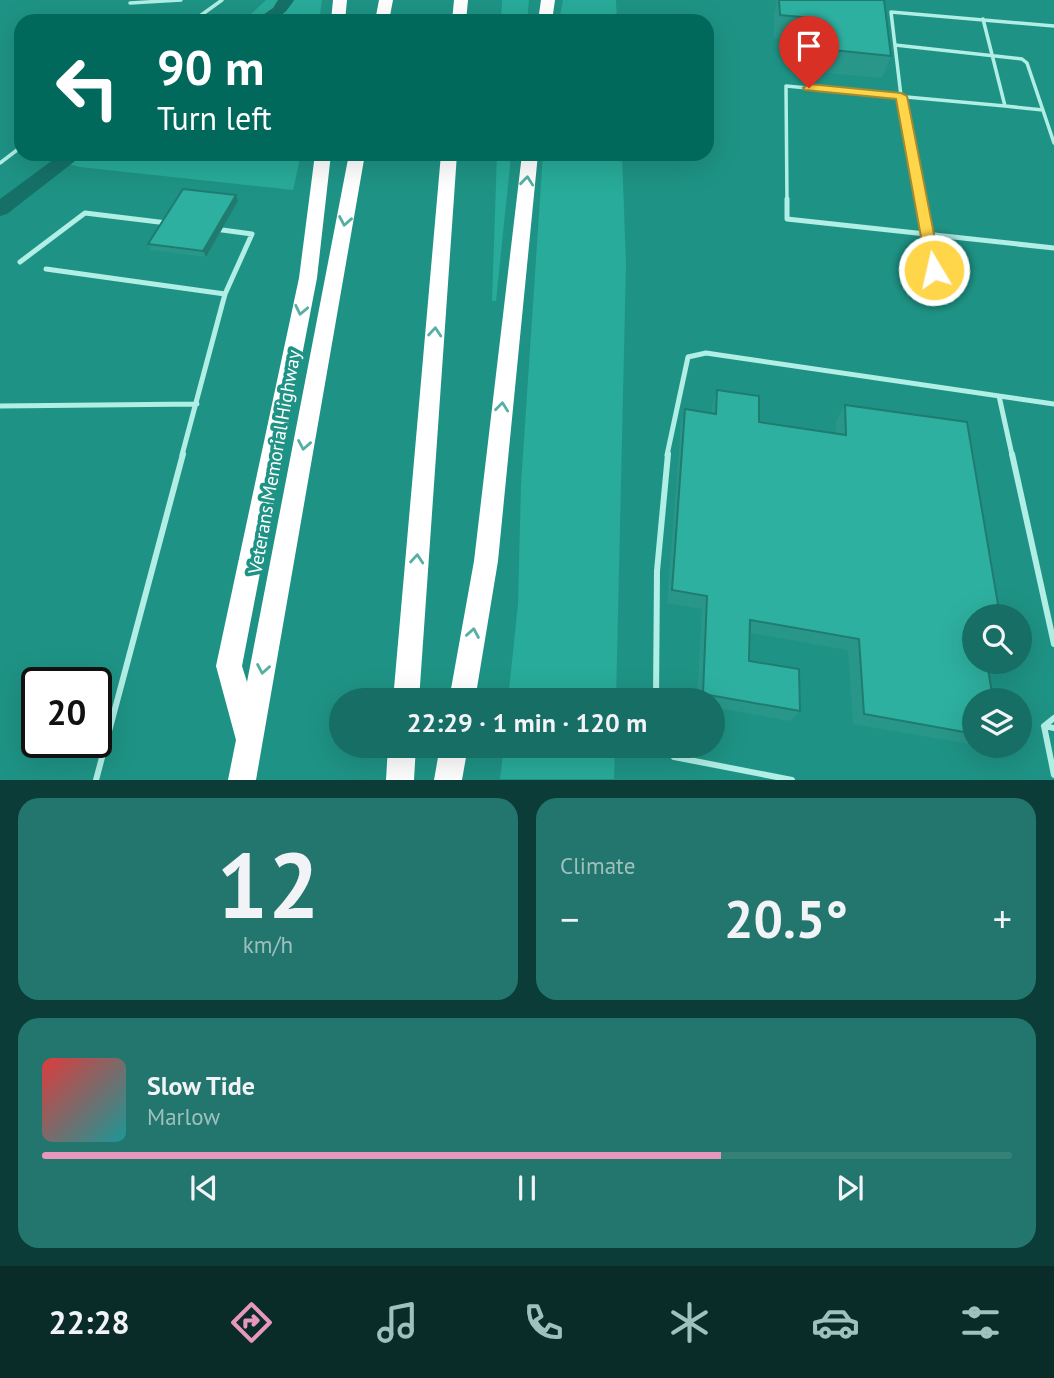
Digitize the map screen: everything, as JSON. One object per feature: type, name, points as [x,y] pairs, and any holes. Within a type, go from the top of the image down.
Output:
[{"type":"highway","points":[[249,742],[229,666],[308,278],[322,161]]},
{"type":"highway","name":"Veterans Memorial Highway","points":[[242,779],[357,161]]},
{"type":"highway","points":[[407,688],[448,161]]},
{"type":"highway","points":[[463,688],[486,561],[529,161]]},
{"type":"highway","points":[[400,779],[401,758]]},
{"type":"highway","points":[[448,779],[452,758]]},
{"type":"lane","points":[[130,2],[180,0]]},
{"type":"lane","points":[[203,14],[222,0]]},
{"type":"lane","points":[[934,270],[901,96],[891,12],[1054,26]]},
{"type":"lane","points":[[983,19],[1005,106]]},
{"type":"lane","points":[[895,45],[1016,57],[1027,63],[1054,143]]},
{"type":"lane","points":[[1043,110],[786,86],[787,219],[1054,248]]},
{"type":"lane","points":[[0,163],[14,152]]},
{"type":"lane","points":[[20,262],[85,213],[175,224]]},
{"type":"lane","points":[[96,779],[225,295],[252,234],[201,228]]},
{"type":"lane","points":[[46,269],[225,295]]},
{"type":"lane","points":[[656,688],[654,613],[666,477],[681,380],[688,357],[706,353],[1054,404]]},
{"type":"lane","points":[[999,396],[1054,644]]},
{"type":"lane","points":[[0,406],[197,404]]},
{"type":"lane","points":[[1044,726],[1054,718]]},
{"type":"lane","points":[[1044,726],[1054,728]]},
{"type":"lane","points":[[1044,726],[1054,775]]},
{"type":"lane","points":[[679,758],[792,779]]},
{"type":"green space","points":[[266,0],[322,0],[320,14],[251,14]]},
{"type":"green space","points":[[502,0],[529,0],[528,14],[501,14]]},
{"type":"green space","points":[[563,0],[616,0],[617,14],[560,14]]},
{"type":"green space","points":[[55,161],[299,161],[293,190],[80,167]]},
{"type":"green space","points":[[497,161],[510,161],[496,301],[492,301]]},
{"type":"green space","points":[[543,161],[622,161],[626,264],[616,688],[509,688],[518,604],[521,485]]},
{"type":"green space","points":[[503,758],[615,758],[614,779],[500,779]]},
{"type":"building","points":[[779,0],[884,0],[891,56],[813,48],[811,18],[780,15]]},
{"type":"building","points":[[183,189],[236,195],[203,251],[148,244]]},
{"type":"building","points":[[717,390],[759,396],[759,422],[846,435],[845,405],[967,422],[998,604],[962,604],[962,674],[989,674],[991,688],[962,688],[962,732],[864,714],[859,639],[750,620],[749,661],[799,669],[800,711],[725,698],[725,688],[703,688],[707,596],[672,590],[685,409],[716,414]]},
{"type":"waterway","points":[[274,14],[286,0]]},
{"type":"waterway","points":[[0,209],[65,161]]},
{"type":"route","points":[[809,88],[901,96],[934,270]]}]
